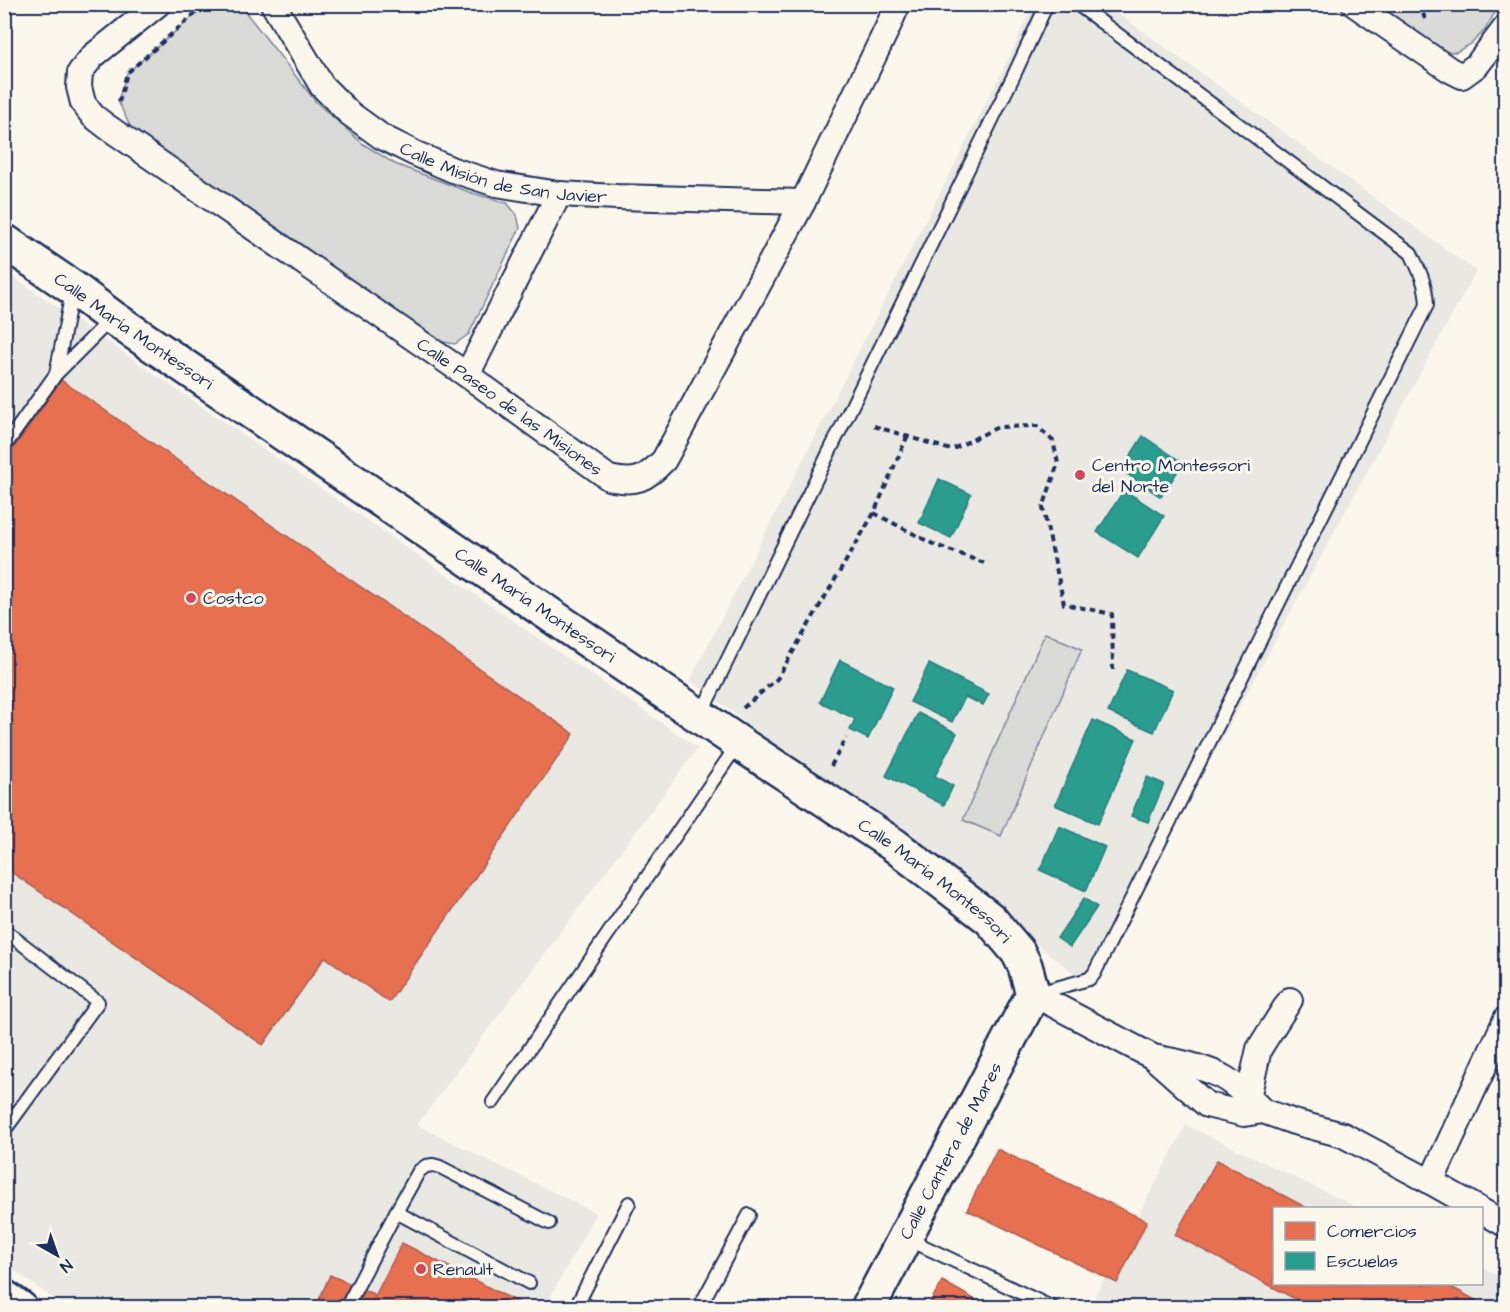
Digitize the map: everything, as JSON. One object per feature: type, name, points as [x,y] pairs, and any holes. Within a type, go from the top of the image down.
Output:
[{"type":"street","name":"Calle Paseo de las Misiones","points":[[158,4],[93,56],[80,72],[79,87],[83,103],[93,116],[467,375],[609,478],[626,481],[639,479],[652,473],[664,460],[803,202],[887,29],[896,4]]},
{"type":"street","name":"Calle Misión de San Javier","points":[[273,4],[322,86],[349,113],[382,137],[453,170],[496,184],[559,194],[803,202]]},
{"type":"street","points":[[1354,4],[1462,76],[1477,65],[1506,27]]},
{"type":"street","points":[[467,375],[559,194]]},
{"type":"street","name":"Calle María Montessori","points":[[4,241],[113,318],[894,845],[990,919],[1018,952],[1025,966],[1033,994]]},
{"type":"street","points":[[1033,994],[1153,1057],[1178,1061],[1226,1079],[1252,1107],[1293,1122],[1343,1135],[1474,1207]]},
{"type":"street","name":"Calle Cantera de Mares","points":[[868,1308],[1033,994]]},
{"type":"street","points":[[1252,1107],[1259,1049],[1290,1000]]},
{"type":"street","points":[[1431,1182],[1506,1018]]},
{"type":"street","points":[[1483,1212],[1506,1225]]},
{"type":"street","points":[[4,1297],[20,1308]]},
{"type":"lane","points":[[700,715],[1047,4]]},
{"type":"lane","points":[[1033,994],[1089,979],[1098,967],[1427,305],[1426,287],[1411,253],[1077,4]]},
{"type":"lane","points":[[56,374],[73,288]]},
{"type":"lane","points":[[4,447],[56,374],[113,318]]},
{"type":"lane","points":[[493,1102],[739,742]]},
{"type":"lane","points":[[4,930],[98,1002],[4,1131]]},
{"type":"lane","points":[[346,1308],[396,1212],[419,1172],[426,1166],[440,1167],[549,1223]]},
{"type":"lane","points":[[592,1308],[579,1301],[629,1203]]},
{"type":"lane","points":[[396,1212],[529,1283]]},
{"type":"lane","points":[[699,1308],[749,1215]]},
{"type":"lane","points":[[905,1237],[1053,1308]]},
{"type":"path","points":[[123,111],[118,101],[127,74],[206,4]]},
{"type":"path","points":[[874,426],[951,450],[998,427],[1037,426],[1053,441],[1058,463],[1043,508],[1064,604],[1112,614],[1113,670]]},
{"type":"path","points":[[742,707],[777,679],[874,513],[907,437]]},
{"type":"path","points":[[874,513],[933,544],[984,563]]},
{"type":"path","points":[[824,766],[832,766],[846,738]]},
{"type":"shaded area","points":[[206,5],[240,5],[316,102],[363,144],[395,164],[469,192],[507,203],[517,215],[520,228],[469,334],[455,344],[437,341],[296,241],[132,130],[118,101],[127,73]]},
{"type":"shaded area","name":"Centro Montessori del Norte","points":[[1033,5],[1106,5],[1476,271],[1098,967],[1083,980],[690,680],[1005,66]]},
{"type":"shaded area","points":[[1372,5],[1499,5],[1485,30],[1471,44],[1456,52],[1437,52]]},
{"type":"shaded area","name":"Costco","points":[[5,271],[698,748],[417,1125],[596,1213],[545,1307],[65,1307],[5,1264]]},
{"type":"shaded area","points":[[1045,633],[1082,649],[1001,836],[963,820]]},
{"type":"shaded area","points":[[1186,1125],[1357,1207],[1273,1207],[1273,1285],[1483,1285],[1483,1268],[1505,1279],[1505,1307],[1089,1308]]},
{"type":"building: Comercios","name":"Costco","points":[[61,380],[574,734],[389,1002],[325,957],[263,1045],[4,867],[4,462]]},
{"type":"building: Comercios","points":[[997,1149],[1147,1221],[1117,1283],[967,1210]]},
{"type":"building: Comercios","points":[[1217,1160],[1305,1207],[1273,1207],[1273,1285],[1448,1285],[1490,1308],[1312,1308],[1175,1235]]},
{"type":"building: Comercios","name":"Renault","points":[[402,1243],[529,1308],[369,1308]]},
{"type":"building: Comercios","points":[[330,1275],[376,1295],[369,1308],[330,1308],[318,1302]]},
{"type":"building: Comercios","points":[[942,1281],[990,1308],[927,1308]]},
{"type":"building: Escuelas","points":[[1143,436],[1183,463],[1161,497],[1121,470]]},
{"type":"building: Escuelas","points":[[939,479],[971,494],[951,538],[919,523]]},
{"type":"building: Escuelas","points":[[1124,490],[1164,516],[1138,558],[1097,532]]},
{"type":"building: Escuelas","points":[[840,660],[893,687],[868,739],[850,730],[855,719],[820,702]]},
{"type":"building: Escuelas","points":[[929,664],[989,694],[983,705],[965,697],[952,722],[910,702]]},
{"type":"building: Escuelas","points":[[1127,670],[1173,690],[1154,732],[1108,712]]},
{"type":"building: Escuelas","points":[[918,713],[957,733],[935,776],[953,786],[944,805],[886,776]]},
{"type":"building: Escuelas","points":[[1093,720],[1136,739],[1098,824],[1055,805]]},
{"type":"building: Escuelas","points":[[1147,777],[1164,784],[1148,822],[1131,816]]},
{"type":"building: Escuelas","points":[[1059,826],[1105,847],[1086,891],[1040,870]]},
{"type":"building: Escuelas","points":[[1084,898],[1097,907],[1070,947],[1057,938]]},
{"type":"place","name":"Centro Montessori del Norte","points":[[1080,475]]},
{"type":"place","name":"Costco","points":[[191,598]]},
{"type":"place","name":"Renault","points":[[421,1269]]}]
